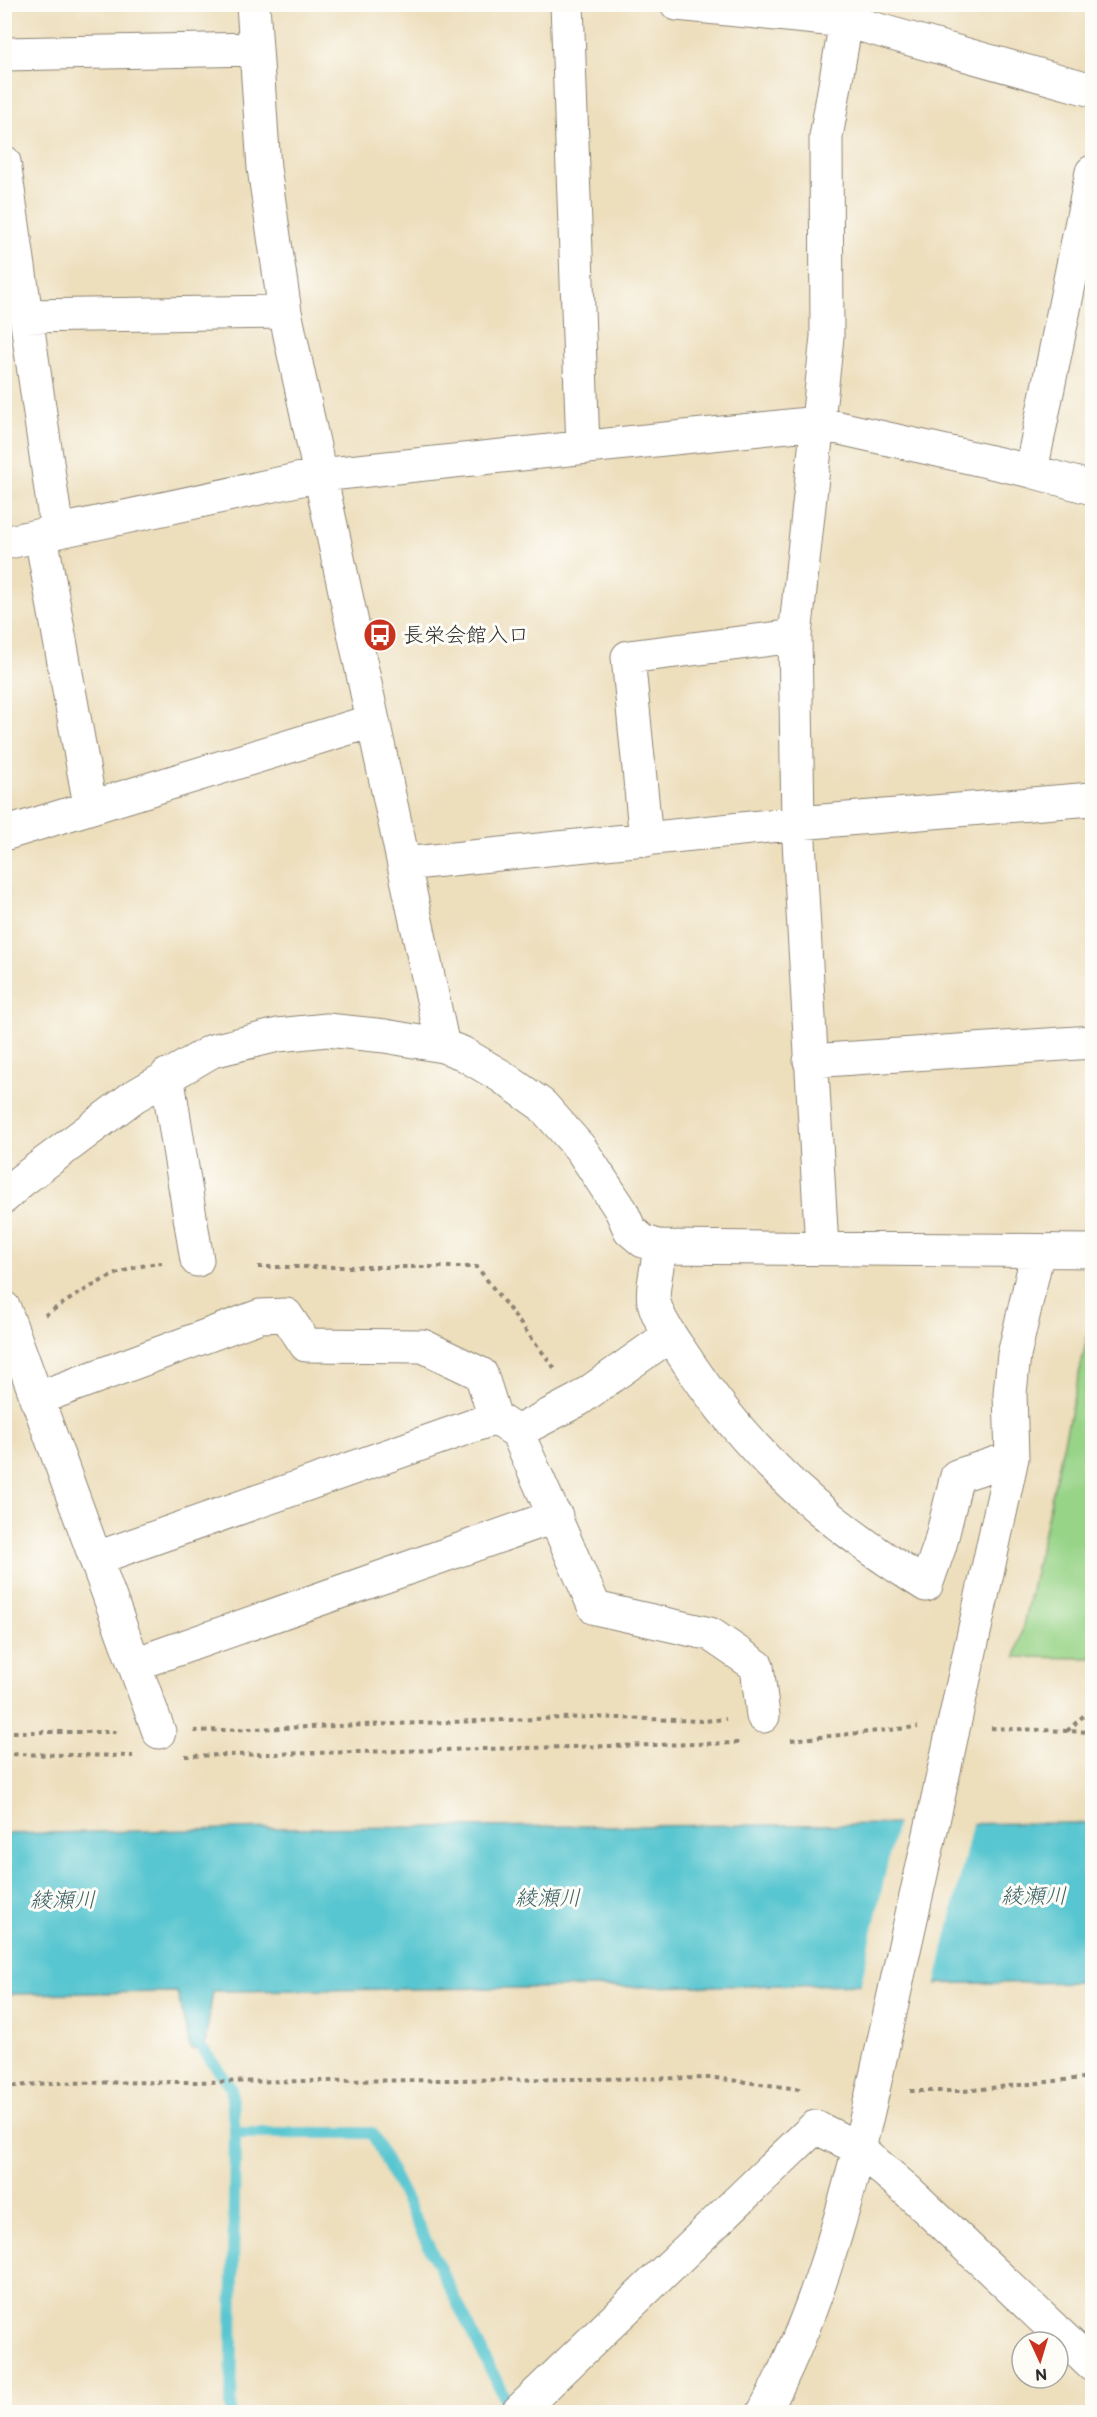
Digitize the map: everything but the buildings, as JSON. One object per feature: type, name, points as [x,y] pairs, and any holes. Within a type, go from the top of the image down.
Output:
[{"type":"street","points":[[253,4],[264,168],[285,312],[443,1046]]},
{"type":"street","points":[[567,4],[583,447]]},
{"type":"street","points":[[680,5],[848,13],[1092,90]]},
{"type":"street","points":[[822,1248],[798,823],[795,636],[827,337],[826,137],[848,13]]},
{"type":"street","points":[[4,54],[256,49]]},
{"type":"street","points":[[4,162],[26,316],[49,534],[90,806]]},
{"type":"street","points":[[1031,471],[1092,172]]},
{"type":"street","points":[[26,316],[285,312]]},
{"type":"street","points":[[4,543],[320,475],[818,423],[1031,471],[1092,488]]},
{"type":"street","points":[[646,840],[628,657],[795,636]]},
{"type":"street","points":[[4,834],[372,721]]},
{"type":"street","points":[[404,864],[798,823],[1092,799]]},
{"type":"street","points":[[4,1197],[21,1181],[133,1096],[167,1075],[212,1052],[278,1035],[327,1030],[443,1046],[501,1076],[542,1106],[581,1149],[621,1210],[630,1230],[643,1241],[660,1247],[1092,1251]]},
{"type":"street","points":[[810,1061],[1092,1042]]},
{"type":"street","points":[[167,1075],[197,1260]]},
{"type":"street","points":[[660,1247],[654,1300],[670,1335],[708,1392],[748,1443],[815,1507],[870,1551],[926,1585],[940,1545],[957,1476],[1012,1458]]},
{"type":"street","points":[[764,2412],[778,2387],[822,2274],[876,2078],[1012,1458],[1010,1393],[1014,1356],[1038,1251]]},
{"type":"street","points":[[4,1308],[17,1338],[36,1399],[97,1558],[159,1732]]},
{"type":"street","points":[[36,1399],[260,1316],[286,1315],[306,1345],[423,1346],[481,1374],[556,1516],[595,1608],[710,1634],[757,1666],[763,1716]]},
{"type":"street","points":[[97,1558],[578,1400],[670,1335]]},
{"type":"street","points":[[135,1664],[556,1516]]},
{"type":"street","points":[[518,2412],[815,2127],[858,2148],[908,2191],[1092,2365]]},
{"type":"path","points":[[17,1338],[33,1322],[109,1276],[142,1264],[197,1260]]},
{"type":"path","points":[[258,1267],[477,1267],[578,1400]]},
{"type":"path","points":[[1067,1731],[1092,1708]]},
{"type":"path","points":[[4,1732],[159,1732],[592,1717],[703,1720],[763,1716]]},
{"type":"path","points":[[789,1740],[917,1727],[952,1737],[1092,1731]]},
{"type":"path","points":[[183,1756],[742,1743]]},
{"type":"path","points":[[4,1754],[135,1756]]},
{"type":"path","points":[[876,2078],[964,2091],[1092,2077]]},
{"type":"path","points":[[4,2086],[50,2083],[715,2078],[800,2089],[815,2127]]},
{"type":"green space","points":[[1092,1316],[1092,1658],[1016,1657]]},
{"type":"water","name":"綾瀬川","points":[[1092,1823],[1092,1982],[213,1991],[204,2051],[191,2050],[177,1992],[5,1994],[4,1834],[280,1828]]},
{"type":"pier","points":[[973,1820],[935,1987],[860,1988],[897,1821]]},
{"type":"waterway","points":[[204,2051],[231,2087],[235,2133],[372,2133],[512,2412]]},
{"type":"waterway","points":[[231,2412],[235,2133]]},
{"type":"place","name":"長栄会館入口","points":[[380,635]]}]
